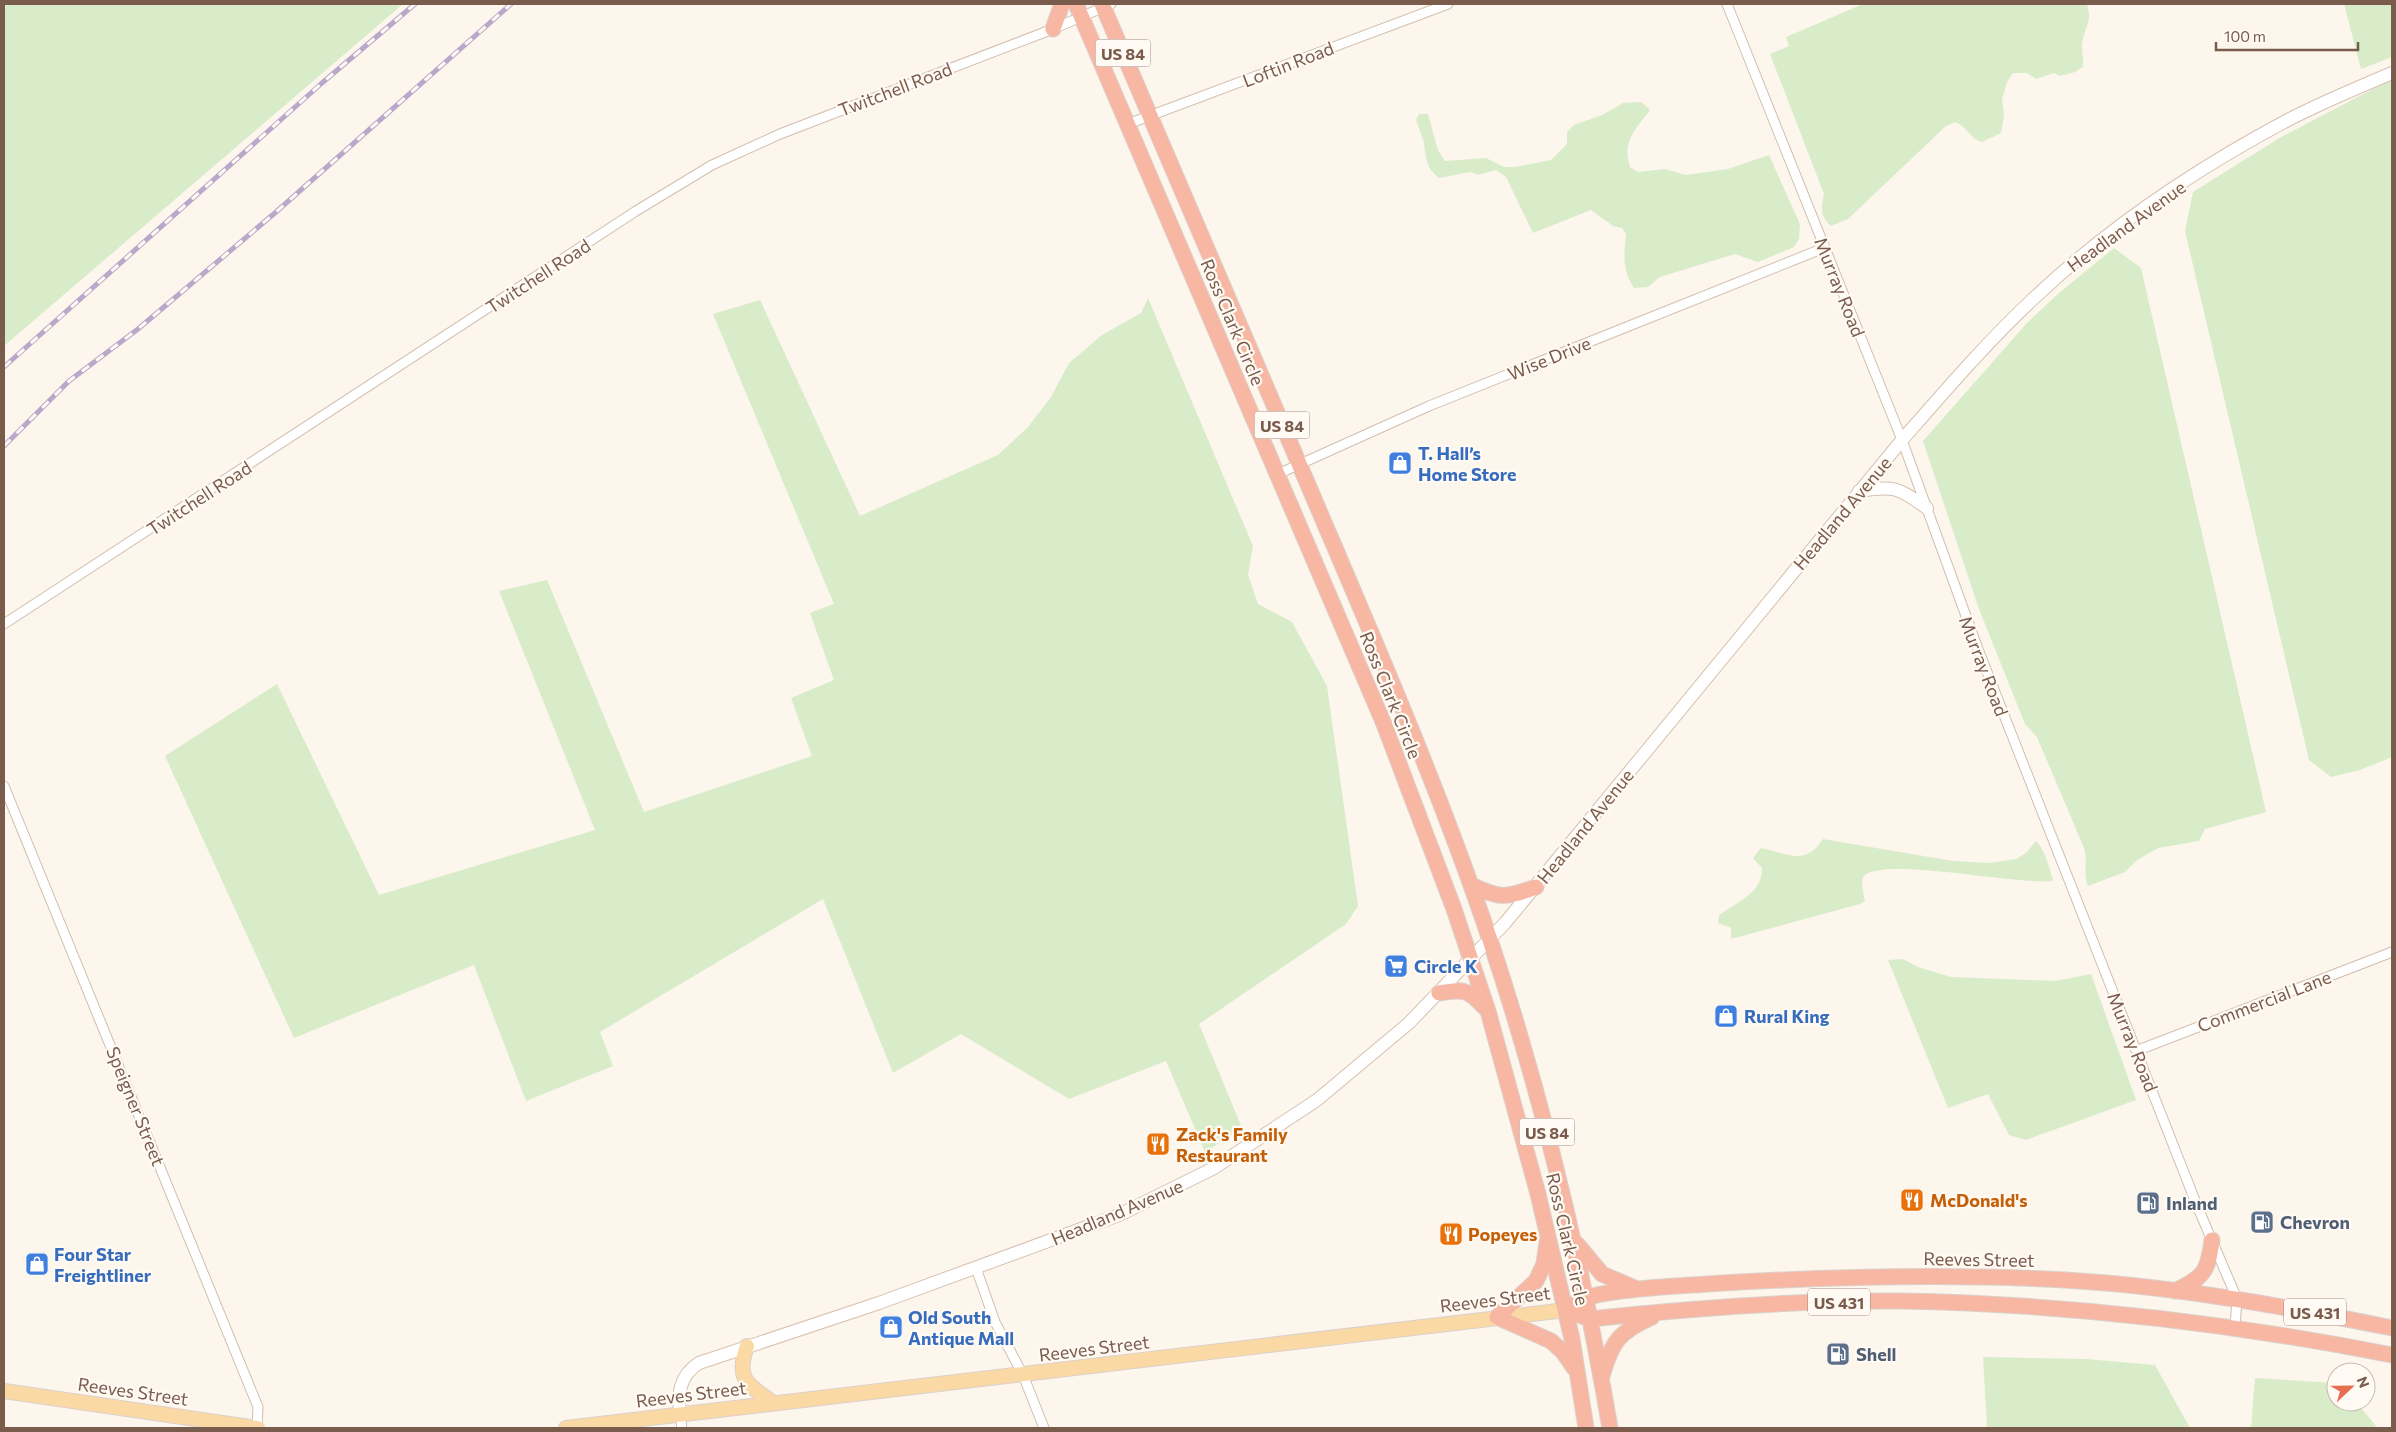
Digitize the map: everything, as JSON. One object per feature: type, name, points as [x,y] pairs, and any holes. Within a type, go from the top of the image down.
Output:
[{"type":"highway","points":[[1053,28],[1062,4]]},
{"type":"highway","name":"Ross Clark Circle","points":[[1106,5],[1149,115],[1406,715],[1471,885],[1531,1075],[1573,1239],[1610,1428]]},
{"type":"highway","name":"Ross Clark Circle","points":[[1079,10],[1397,756],[1472,958],[1549,1236],[1566,1310],[1586,1428]]},
{"type":"highway","points":[[1471,885],[1495,896],[1503,897],[1536,887]]},
{"type":"highway","points":[[1440,993],[1465,991],[1472,994],[1488,1011]]},
{"type":"highway","points":[[1549,1236],[1544,1264],[1536,1281],[1497,1317],[1551,1341],[1563,1352],[1577,1372]]},
{"type":"highway","points":[[1573,1239],[1602,1274],[1641,1290]]},
{"type":"highway","points":[[2174,1291],[2201,1278],[2209,1261],[2212,1240]]},
{"type":"highway","name":"Reeves Street","points":[[1566,1310],[1585,1296],[1641,1290],[1756,1281],[1942,1276],[2053,1280],[2174,1291],[2236,1299],[2392,1328]]},
{"type":"highway","name":"Reeves Street","points":[[1566,1310],[1590,1319],[1663,1311],[1788,1304],[1910,1302],[2102,1311],[2235,1327],[2392,1355]]},
{"type":"highway","name":"US 431","points":[[1601,1377],[1609,1352],[1618,1337],[1632,1326],[1663,1311]]},
{"type":"main road","name":"Headland Avenue","points":[[681,1421],[678,1394],[684,1377],[692,1367],[706,1360],[879,1303],[1119,1215],[1186,1183],[1228,1160],[1276,1129],[1341,1082],[1393,1038],[1440,993],[1536,887],[1902,440],[1948,386],[2033,299],[2114,232],[2165,195],[2287,120],[2392,72]]},
{"type":"main road","points":[[1859,491],[1893,488],[1900,490],[1927,508]]},
{"type":"main road","name":"Reeves Street","points":[[566,1428],[681,1421],[774,1403],[1566,1310]]},
{"type":"main road","points":[[747,1346],[742,1366],[745,1380],[774,1403]]},
{"type":"main road","name":"Reeves Street","points":[[4,1391],[257,1428]]},
{"type":"street","name":"Loftin Road","points":[[1128,124],[1448,4]]},
{"type":"street","name":"Murray Road","points":[[1727,4],[1902,440],[1978,649],[2236,1299],[2235,1327]]},
{"type":"street","name":"Twitchell Road","points":[[4,624],[636,211],[712,165],[780,134],[1053,28],[1079,10],[1106,5]]},
{"type":"street","name":"Wise Drive","points":[[1278,474],[1429,406],[1824,248]]},
{"type":"street","name":"Speigner Street","points":[[4,786],[258,1408],[257,1428]]},
{"type":"street","name":"Commercial Lane","points":[[2136,1051],[2392,952]]},
{"type":"street","points":[[976,1268],[1003,1340],[1012,1352],[1023,1375],[1044,1428]]},
{"type":"green space","points":[[4,4],[403,4],[4,346]]},
{"type":"green space","points":[[1863,4],[2087,4],[2089,19],[2082,42],[2083,67],[2075,72],[2060,76],[2054,73],[2036,79],[2027,73],[2013,73],[2007,82],[2002,100],[2004,115],[2001,133],[1982,142],[1974,138],[1963,126],[1955,122],[1946,126],[1848,219],[1831,226],[1827,223],[1822,212],[1824,194],[1770,54],[1789,46],[1786,37]]},
{"type":"green space","points":[[2344,4],[2392,4],[2392,57],[2361,69]]},
{"type":"green space","points":[[2392,79],[2392,757],[2360,770],[2331,777],[2309,760],[2185,231],[2193,192],[2281,137]]},
{"type":"green space","points":[[1641,102],[1650,110],[1631,136],[1628,150],[1630,167],[1638,172],[1665,169],[1686,175],[1728,169],[1769,155],[1800,224],[1799,239],[1794,247],[1758,262],[1735,254],[1660,277],[1648,287],[1634,288],[1627,275],[1624,256],[1626,234],[1622,228],[1613,226],[1591,210],[1533,233],[1506,177],[1496,170],[1478,175],[1470,172],[1439,178],[1431,170],[1427,162],[1424,143],[1416,120],[1419,114],[1428,114],[1438,150],[1445,161],[1486,158],[1504,167],[1515,167],[1551,160],[1567,144],[1567,132],[1574,125],[1602,115],[1623,103]]},
{"type":"green space","points":[[2114,248],[2141,268],[2266,812],[2205,829],[2199,841],[2158,848],[2137,860],[2125,872],[2088,886],[2084,848],[2037,737],[2025,724],[1979,609],[1923,441],[2027,323],[2059,293]]},
{"type":"green space","points":[[1148,298],[1253,546],[1248,575],[1258,604],[1292,622],[1327,686],[1358,906],[1346,924],[1199,1024],[1242,1128],[1205,1152],[1166,1061],[1069,1099],[961,1034],[893,1073],[823,899],[600,1032],[613,1066],[526,1101],[474,965],[294,1038],[165,756],[277,684],[379,895],[595,830],[499,591],[547,580],[644,812],[812,756],[791,698],[834,680],[810,613],[834,604],[713,314],[760,300],[860,516],[998,455],[1028,427],[1051,397],[1069,363],[1102,335],[1141,313]]},
{"type":"green space","points":[[1823,839],[1953,861],[1989,863],[2016,859],[2026,853],[2036,841],[2045,855],[2053,881],[2011,879],[1925,870],[1878,870],[1865,875],[1863,878],[1862,884],[1865,901],[1860,904],[1731,939],[1731,928],[1718,923],[1719,915],[1748,896],[1758,884],[1762,868],[1753,858],[1761,848],[1786,855],[1801,856],[1816,848]]},
{"type":"green space","points":[[1903,959],[1918,967],[1951,977],[2055,981],[2091,974],[2136,1100],[2026,1140],[2009,1135],[1988,1094],[1948,1108],[1888,960]]},
{"type":"green space","points":[[1983,1357],[2086,1359],[2155,1365],[2190,1428],[1987,1428]]},
{"type":"green space","points":[[2255,1378],[2326,1382],[2326,1412],[2364,1412],[2378,1428],[2251,1428]]},
{"type":"railway","points":[[4,367],[322,83],[415,4]]},
{"type":"railway","points":[[4,446],[69,381],[138,329],[276,212],[511,4]]},
{"type":"place","name":"T. Hall’s Home Store","points":[[1400,463]]},
{"type":"place","name":"Circle K","points":[[1396,966]]},
{"type":"place","name":"Rural King","points":[[1726,1016]]},
{"type":"place","name":"Zack's Family Restaurant","points":[[1158,1144]]},
{"type":"place","name":"McDonald's","points":[[1912,1200]]},
{"type":"place","name":"Inland","points":[[2148,1203]]},
{"type":"place","name":"Chevron","points":[[2262,1222]]},
{"type":"place","name":"Popeyes","points":[[1451,1234]]},
{"type":"place","name":"Four Star Freightliner","points":[[37,1264]]},
{"type":"place","name":"Old South Antique Mall","points":[[891,1327]]},
{"type":"place","name":"Shell","points":[[1838,1354]]}]
